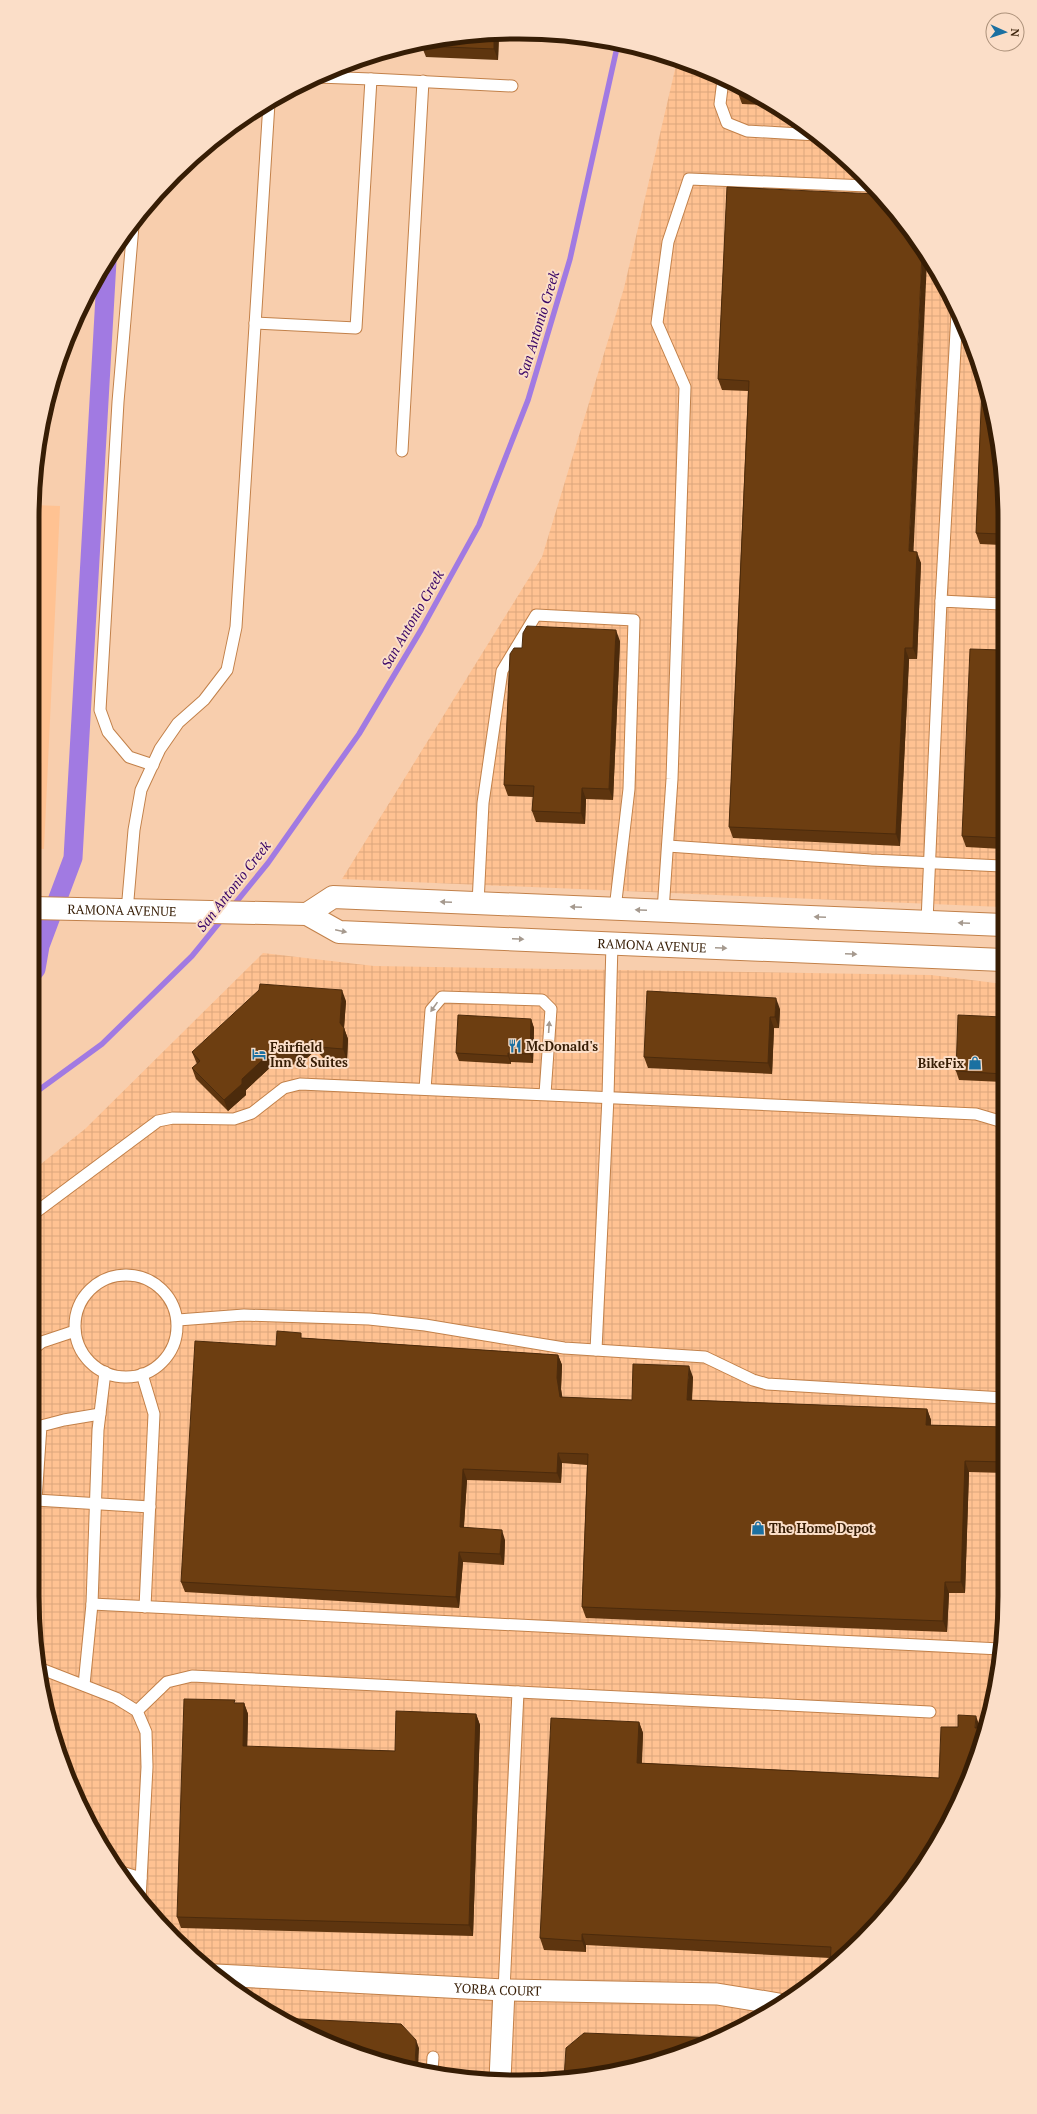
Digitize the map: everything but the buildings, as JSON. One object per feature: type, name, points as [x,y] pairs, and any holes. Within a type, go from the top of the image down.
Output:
[{"type":"main road","points":[[307,914],[333,897],[998,925]]},
{"type":"main road","name":"RAMONA AVENUE","points":[[39,908],[307,914],[339,932],[998,960]]},
{"type":"main road","points":[[612,944],[615,909]]},
{"type":"street","name":"YORBA COURT","points":[[226,1976],[504,1990],[717,1994],[771,2003]]},
{"type":"street","points":[[500,2074],[504,1990]]},
{"type":"lane","points":[[330,77],[512,86]]},
{"type":"lane","points":[[255,323],[356,328],[372,79]]},
{"type":"lane","points":[[402,451],[422,81]]},
{"type":"lane","points":[[722,84],[720,104],[727,123],[746,132],[805,134]]},
{"type":"lane","points":[[138,911],[134,830],[141,790],[160,749],[178,723],[204,700],[227,670],[236,627],[269,110]]},
{"type":"lane","points":[[663,911],[673,771],[685,387],[657,323],[668,242],[689,179],[864,186]]},
{"type":"lane","points":[[131,236],[118,402],[100,710],[108,732],[129,757],[153,765]]},
{"type":"lane","points":[[927,921],[931,863],[941,601],[956,323]]},
{"type":"lane","points":[[941,601],[998,604]]},
{"type":"lane","points":[[478,903],[483,803],[502,671],[536,615],[634,620],[629,789],[615,909]]},
{"type":"lane","points":[[668,846],[998,866]]},
{"type":"lane","points":[[596,1350],[608,1097],[612,944]]},
{"type":"lane","points":[[426,1089],[430,1010],[442,997],[542,1000],[551,1009],[545,1094]]},
{"type":"lane","points":[[39,1210],[158,1121],[173,1118],[234,1119],[252,1113],[284,1088],[300,1084],[976,1114],[998,1121]]},
{"type":"lane","points":[[121,1274],[141,1275],[159,1285],[172,1300],[178,1320],[176,1340],[167,1358],[151,1371],[132,1377],[112,1376],[94,1366],[81,1350],[75,1331],[76,1311],[86,1293],[102,1280],[121,1274]]},
{"type":"lane","points":[[178,1320],[244,1315],[370,1319],[425,1325],[564,1348],[705,1358],[753,1380],[767,1384],[998,1398]]},
{"type":"lane","points":[[39,1344],[42,1342],[75,1331]]},
{"type":"lane","points":[[84,1685],[92,1604],[98,1430],[105,1372]]},
{"type":"lane","points":[[142,1374],[154,1414],[145,1607]]},
{"type":"lane","points":[[39,1447],[41,1426],[64,1420],[100,1414]]},
{"type":"lane","points":[[39,1500],[150,1507]]},
{"type":"lane","points":[[92,1604],[995,1649]]},
{"type":"lane","points":[[45,1670],[116,1698],[136,1711],[146,1732],[140,1890]]},
{"type":"lane","points":[[136,1711],[167,1682],[192,1676],[930,1712]]},
{"type":"lane","points":[[504,1990],[518,1692]]},
{"type":"lane","points":[[128,1874],[141,1878]]},
{"type":"lane","points":[[432,2067],[433,2057]]},
{"type":"shaded area","points":[[676,65],[731,88],[758,103],[785,120],[835,158],[858,179],[879,202],[917,252],[934,279],[949,306],[973,364],[982,394],[994,456],[998,518],[998,907],[342,879],[542,557],[624,288]]},
{"type":"shaded area","points":[[39,505],[60,506],[44,849],[39,849]]},
{"type":"shaded area","points":[[263,953],[374,966],[931,975],[998,983],[998,1596],[994,1658],[982,1720],[973,1750],[949,1808],[917,1862],[879,1912],[858,1935],[835,1956],[785,1994],[731,2026],[702,2039],[643,2059],[612,2066],[550,2074],[518,2075],[456,2071],[425,2066],[364,2050],[335,2039],[306,2026],[252,1994],[202,1956],[179,1935],[158,1912],[120,1862],[88,1808],[64,1750],[55,1720],[43,1658],[39,1596],[39,1165],[85,1129]]},
{"type":"waterway","name":"San Antonio Creek","points":[[233,906],[268,863],[359,734],[421,630],[479,525],[528,400],[570,259],[617,49]]},
{"type":"waterway","points":[[39,952],[73,858],[106,274]]},
{"type":"waterway","name":"San Antonio Creek","points":[[39,1090],[102,1044],[192,956],[223,918]]},
{"type":"place","name":"McDonald's","points":[[515,1046]]},
{"type":"place","name":"Fairfield Inn & Suites","points":[[259,1054]]},
{"type":"place","name":"BikeFix","points":[[975,1063]]},
{"type":"place","name":"The Home Depot","points":[[758,1528]]}]
